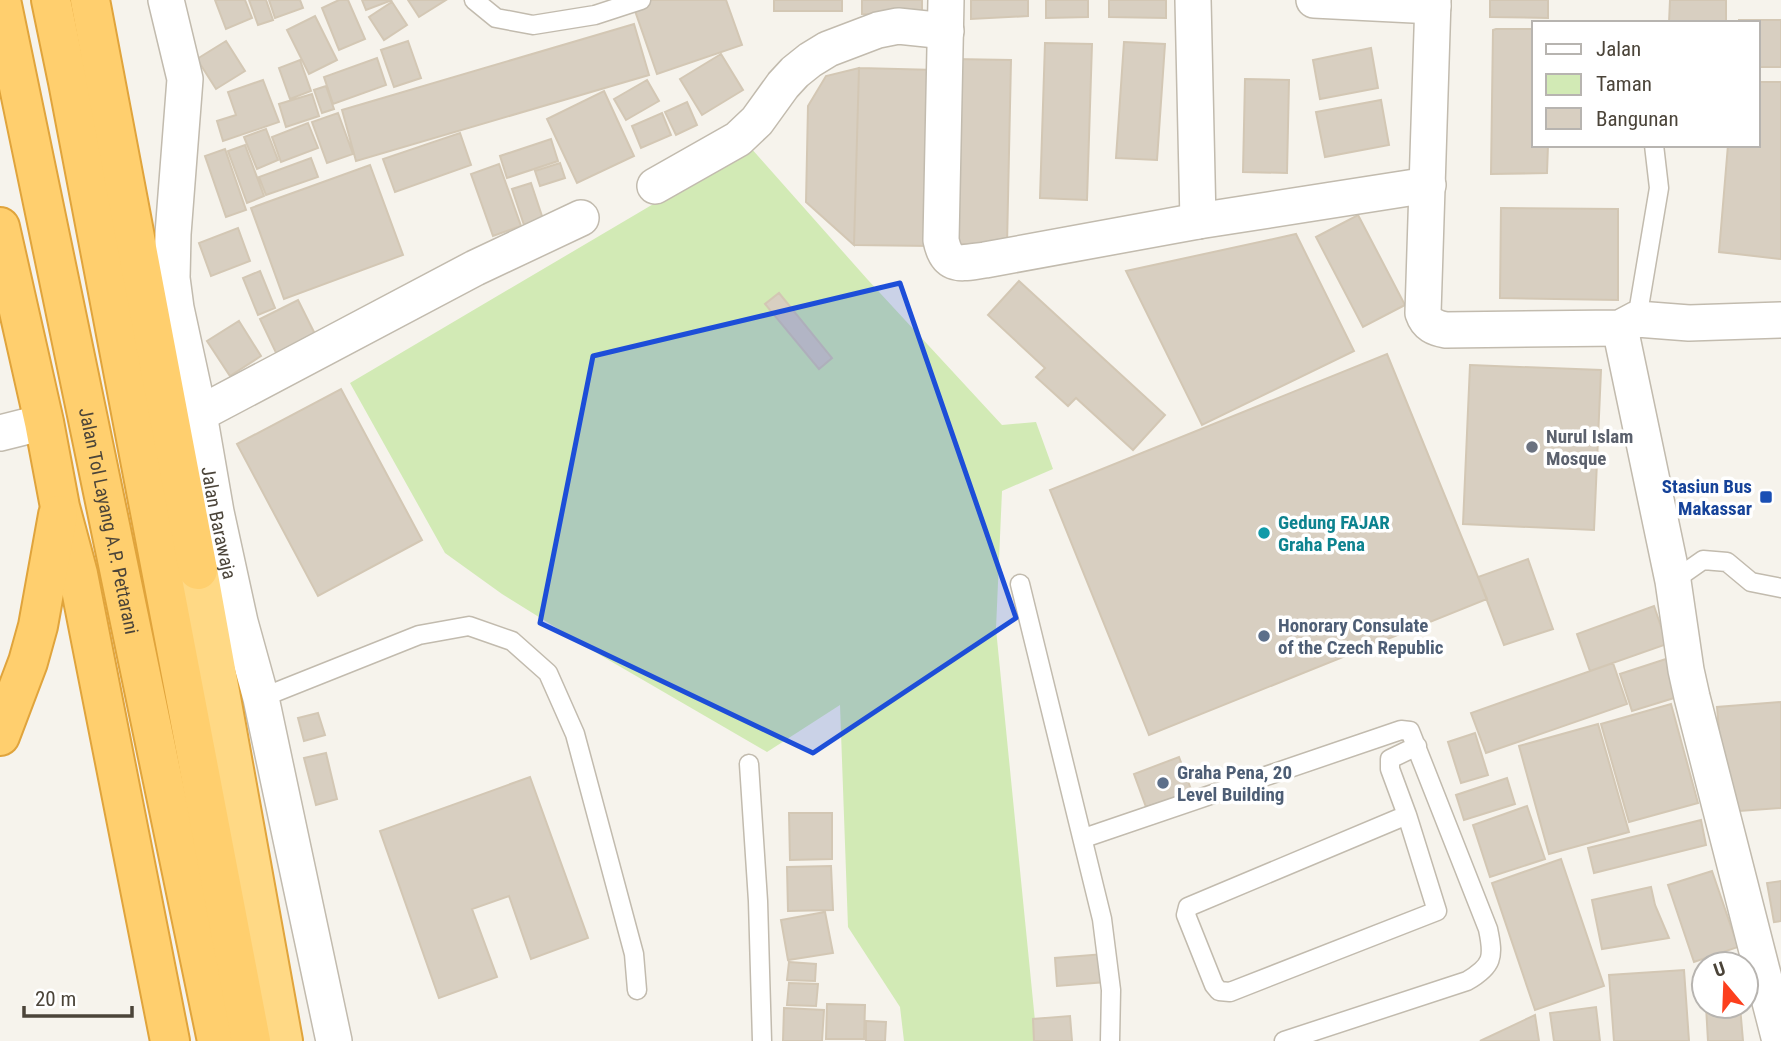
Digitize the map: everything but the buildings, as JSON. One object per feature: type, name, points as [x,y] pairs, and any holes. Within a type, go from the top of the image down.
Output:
[{"type":"highway","name":"Jalan Tol Layang A.P. Pettarani","points":[[1,0],[217,1041]]},
{"type":"highway","points":[[51,0],[251,1041]]},
{"type":"highway","points":[[90,0],[198,570],[283,1041]]},
{"type":"highway","points":[[0,227],[44,422],[60,507],[78,574],[170,1041]]},
{"type":"highway","points":[[0,736],[28,662],[38,626],[60,507]]},
{"type":"street","name":"Jalan Barawaja","points":[[166,0],[185,79],[173,234],[172,278],[176,308],[199,414],[216,512],[240,622],[261,698],[334,1041]]},
{"type":"street","points":[[1193,0],[1198,221]]},
{"type":"street","points":[[1314,0],[1433,3],[1423,313],[1430,325],[1446,330],[1781,320]]},
{"type":"street","points":[[655,186],[737,139],[757,121],[795,72],[828,49],[878,30],[946,15],[941,230],[943,249],[948,259],[954,262],[985,260],[1198,221],[1428,185]]},
{"type":"street","points":[[199,414],[475,268],[582,218]]},
{"type":"street","points":[[1628,323],[1686,670],[1780,1041]]},
{"type":"street","points":[[0,433],[44,422]]},
{"type":"lane","points":[[474,0],[496,18],[533,24],[592,8],[641,0]]},
{"type":"lane","points":[[1628,323],[1659,188],[1654,147]]},
{"type":"lane","points":[[1673,580],[1703,561],[1727,562],[1751,582],[1781,588]]},
{"type":"lane","points":[[1020,584],[1102,919],[1111,990],[1110,1041]]},
{"type":"lane","points":[[261,698],[419,635],[469,626],[512,641],[548,673],[575,734],[634,954],[637,990]]},
{"type":"lane","points":[[1084,838],[1401,730],[1410,731],[1488,929],[1491,960],[1485,969],[1467,981],[1284,1041]]},
{"type":"lane","points":[[1407,815],[1188,907],[1186,915],[1214,985],[1219,990],[1230,992],[1437,911],[1407,815],[1390,769],[1390,759],[1418,746]]},
{"type":"lane","points":[[749,764],[758,901],[762,1041]]},
{"type":"highlighted area","points":[[900,283],[1016,618],[813,753],[540,623],[593,356]]},
{"type":"green space","points":[[750,147],[1002,425],[1036,422],[1053,469],[1002,491],[996,629],[1037,1041],[904,1041],[900,1007],[848,927],[840,705],[767,752],[600,655],[502,594],[445,553],[350,383]]},
{"type":"place","name":"Nurul Islam Mosque","points":[[1532,447]]},
{"type":"place","name":"Stasiun Bus Makassar","points":[[1766,497]]},
{"type":"place","name":"Gedung FAJAR Graha Pena","points":[[1264,533]]},
{"type":"place","name":"Honorary Consulate of the Czech Republic","points":[[1264,636]]},
{"type":"place","name":"Graha Pena, 20 Level Building","points":[[1163,783]]}]
